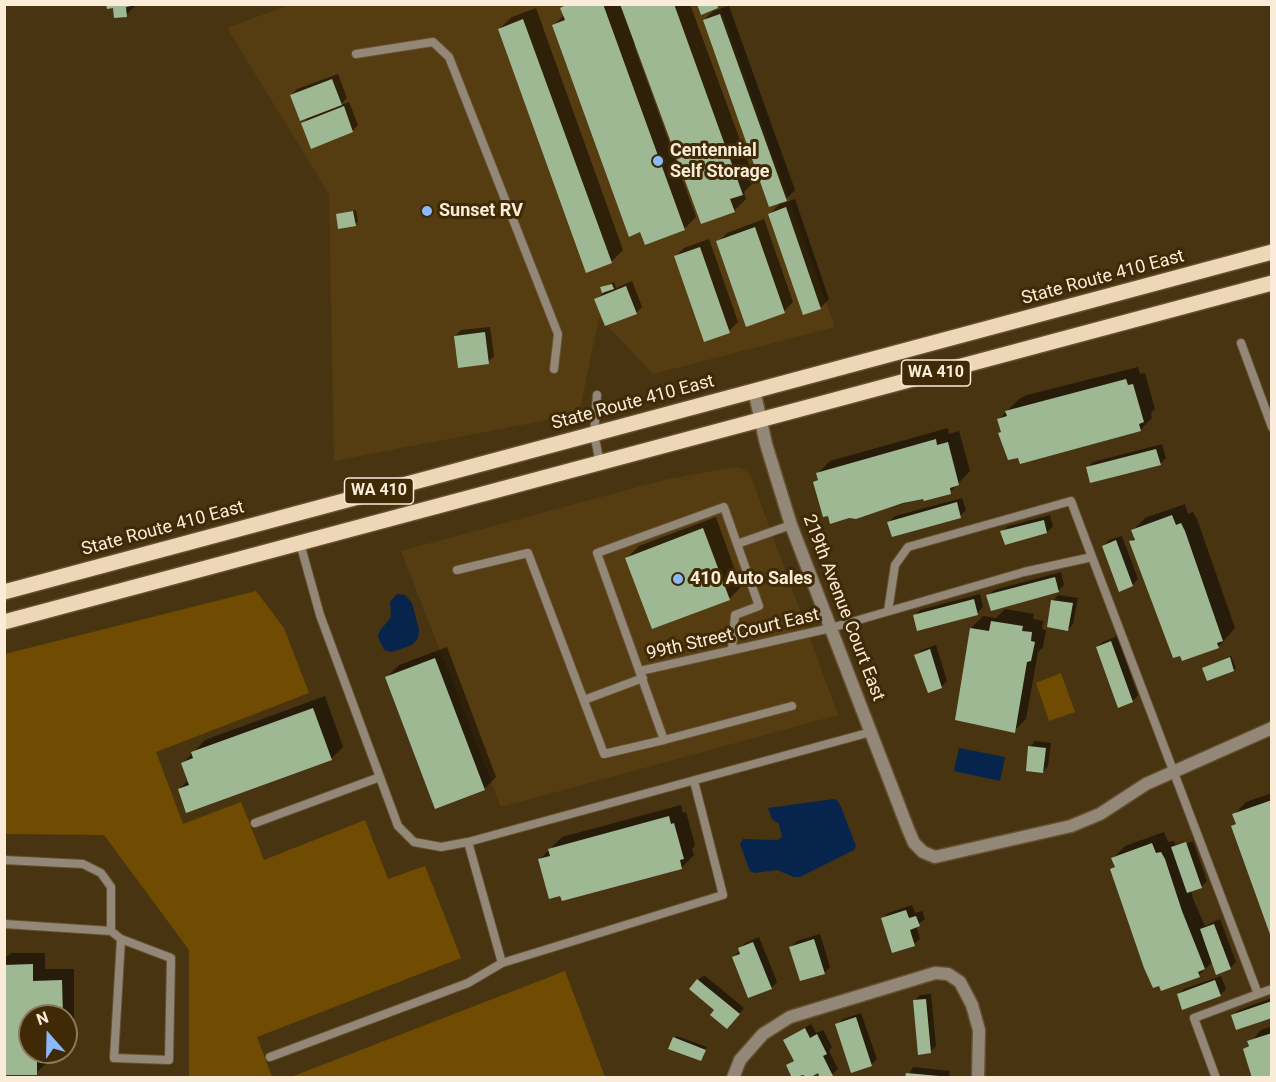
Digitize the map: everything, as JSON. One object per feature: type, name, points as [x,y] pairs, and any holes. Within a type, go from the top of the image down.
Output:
[{"type":"main road","name":"State Route 410 East","points":[[4,592],[1272,252]]},
{"type":"main road","name":"WA 410","points":[[4,622],[1272,283]]},
{"type":"street","name":"219th Avenue Court East","points":[[754,390],[760,420],[791,525],[914,843],[923,852],[935,856],[1071,826],[1100,814],[1146,784],[1174,772]]},
{"type":"street","points":[[1174,772],[1272,728]]},
{"type":"street","points":[[733,1077],[740,1060],[763,1034],[790,1017],[935,973],[948,974],[960,982],[972,1005],[980,1030],[978,1077]]},
{"type":"lane","points":[[356,54],[433,42],[449,57],[558,334],[554,369]]},
{"type":"lane","points":[[1241,343],[1272,428]]},
{"type":"lane","points":[[597,395],[594,434],[600,463]]},
{"type":"lane","points":[[888,611],[896,565],[908,547],[1071,501],[1258,994]]},
{"type":"lane","points":[[664,740],[597,553],[724,507],[759,606],[735,615],[732,650]]},
{"type":"lane","points":[[737,544],[791,525]]},
{"type":"lane","points":[[300,543],[320,615],[398,826],[414,842],[441,847],[468,842],[871,732]]},
{"type":"lane","points":[[457,570],[528,553],[604,754],[792,706]]},
{"type":"lane","name":"99th Street Court East","points":[[584,700],[642,674],[732,650],[831,628],[1024,572],[1092,557]]},
{"type":"lane","points":[[255,823],[380,777]]},
{"type":"lane","points":[[270,1057],[468,983],[502,963],[723,895],[694,781]]},
{"type":"lane","points":[[468,842],[502,963]]},
{"type":"lane","points":[[4,860],[83,864],[101,873],[111,887],[111,931]]},
{"type":"lane","points":[[4,924],[111,931],[121,939],[171,958],[169,1060],[114,1058],[121,939]]},
{"type":"lane","points":[[1216,1077],[1194,1018],[1272,989]]},
{"type":"shaded area","points":[[289,5],[720,5],[835,327],[653,374],[599,317],[579,414],[334,461],[329,194],[227,28]]},
{"type":"shaded area","points":[[735,467],[750,474],[838,715],[501,807],[401,551],[664,480]]},
{"type":"shaded area","points":[[256,591],[284,628],[309,693],[156,752],[183,824],[241,802],[264,860],[365,820],[388,879],[425,866],[461,958],[257,1037],[272,1077],[189,1077],[189,950],[104,835],[5,834],[5,654]]},
{"type":"shaded area","points":[[1061,673],[1075,712],[1049,721],[1036,683]]},
{"type":"shaded area","points":[[565,971],[605,1077],[291,1077]]},
{"type":"water","points":[[397,594],[405,595],[412,603],[419,629],[418,638],[412,645],[392,652],[384,650],[378,637],[379,632],[391,617],[390,602]]},
{"type":"water","points":[[959,748],[1005,757],[1000,781],[954,771]]},
{"type":"water","points":[[834,799],[841,807],[856,846],[854,850],[800,877],[777,870],[754,873],[750,871],[740,844],[743,839],[777,840],[782,837],[779,824],[772,819],[768,808]]},
{"type":"building","points":[[106,4],[131,4],[131,6],[126,7],[127,17],[114,18],[113,8],[107,9]]},
{"type":"building","points":[[568,4],[603,4],[685,230],[645,245],[640,232],[629,237],[552,25],[565,20],[560,8]]},
{"type":"building","points":[[620,4],[674,4],[743,195],[730,199],[735,212],[701,224]]},
{"type":"building","points":[[697,4],[717,4],[718,8],[701,15]]},
{"type":"building","points":[[720,14],[787,201],[769,207],[703,20]]},
{"type":"building","points":[[523,19],[612,263],[586,273],[498,29]]},
{"type":"building","points":[[332,79],[342,105],[300,121],[290,95]]},
{"type":"building","points":[[344,106],[353,132],[311,149],[301,123]]},
{"type":"building","points":[[786,207],[821,309],[803,315],[768,214]]},
{"type":"building","points":[[353,211],[356,226],[338,229],[336,214]]},
{"type":"building","points":[[755,227],[785,313],[746,327],[716,241]]},
{"type":"building","points":[[700,247],[730,333],[704,342],[674,256]]},
{"type":"building","points":[[612,284],[614,289],[602,293],[600,287]]},
{"type":"building","points":[[626,286],[637,314],[605,326],[594,299]]},
{"type":"building","points":[[485,332],[489,364],[458,368],[454,336]]},
{"type":"building","points":[[1126,379],[1128,385],[1133,384],[1144,422],[1139,424],[1141,431],[1020,464],[1018,458],[1008,460],[998,433],[1001,432],[997,419],[1007,416],[1005,411]]},
{"type":"building","points":[[936,439],[937,445],[948,442],[959,485],[950,488],[951,494],[924,501],[923,499],[903,503],[856,519],[849,518],[830,524],[828,516],[823,517],[813,482],[818,480],[816,473]]},
{"type":"building","points":[[1156,449],[1161,465],[1090,483],[1086,467]]},
{"type":"building","points":[[957,502],[961,518],[892,537],[887,522]]},
{"type":"building","points":[[1172,515],[1176,525],[1181,523],[1185,531],[1223,641],[1217,643],[1219,648],[1182,661],[1180,656],[1173,658],[1129,541],[1135,540],[1131,530]]},
{"type":"building","points":[[1044,520],[1047,533],[1005,545],[1000,531]]},
{"type":"building","name":"410 Auto Sales","points":[[703,528],[730,600],[652,629],[625,558]]},
{"type":"building","points":[[1116,540],[1133,586],[1119,592],[1102,546]]},
{"type":"building","points":[[1055,577],[1059,592],[991,611],[986,595]]},
{"type":"building","points":[[974,599],[978,615],[917,631],[913,615]]},
{"type":"building","points":[[1051,600],[1073,603],[1068,631],[1047,627]]},
{"type":"building","points":[[991,621],[1023,626],[1022,631],[1032,632],[1031,641],[1035,642],[1031,661],[1027,662],[1015,733],[955,720],[970,628],[989,631]]},
{"type":"building","points":[[1111,641],[1133,702],[1118,708],[1096,647]]},
{"type":"building","points":[[930,649],[942,688],[928,693],[914,655]]},
{"type":"building","points":[[1230,657],[1234,671],[1207,681],[1202,668]]},
{"type":"building","points":[[435,658],[485,790],[435,809],[385,677]]},
{"type":"building","points":[[313,708],[332,760],[186,813],[178,789],[189,785],[181,763],[193,758],[191,752]]},
{"type":"building","points":[[1028,746],[1046,748],[1043,773],[1026,771]]},
{"type":"building","points":[[1272,800],[1271,937],[1231,826],[1236,824],[1232,814]]},
{"type":"building","points":[[669,816],[671,824],[674,823],[684,859],[680,860],[682,869],[562,901],[560,896],[549,899],[538,859],[550,856],[548,849]]},
{"type":"building","points":[[1186,842],[1202,888],[1187,893],[1171,847]]},
{"type":"building","points":[[1152,843],[1156,853],[1161,852],[1165,859],[1205,969],[1198,972],[1200,977],[1161,991],[1159,986],[1153,988],[1144,968],[1110,869],[1115,867],[1111,858]]},
{"type":"building","points":[[906,910],[909,918],[916,916],[920,926],[910,930],[915,946],[892,953],[881,918]]},
{"type":"building","points":[[1214,924],[1231,969],[1216,975],[1200,929]]},
{"type":"building","points":[[814,939],[825,974],[800,981],[789,947]]},
{"type":"building","points":[[753,942],[772,989],[748,998],[732,957],[740,954],[738,948]]},
{"type":"building","points":[[33,964],[33,981],[62,980],[63,1004],[18,1004],[18,1064],[37,1064],[37,1075],[4,1075],[4,965]]},
{"type":"building","points":[[697,979],[740,1014],[727,1029],[710,1015],[714,1010],[689,989]]},
{"type":"building","points":[[1215,980],[1221,996],[1182,1010],[1177,994]]},
{"type":"building","points":[[926,999],[931,1053],[918,1055],[913,1000]]},
{"type":"building","points":[[1272,1001],[1272,1018],[1236,1030],[1231,1015]]},
{"type":"building","points":[[856,1017],[872,1066],[851,1073],[835,1024]]},
{"type":"building","points":[[805,1028],[810,1038],[817,1034],[827,1054],[823,1056],[833,1076],[820,1078],[818,1073],[809,1078],[803,1075],[792,1078],[786,1065],[794,1061],[783,1040]]},
{"type":"building","points":[[1272,1033],[1272,1078],[1252,1078],[1243,1049],[1249,1046],[1247,1041]]},
{"type":"building","points":[[673,1037],[706,1050],[701,1061],[668,1049]]},
{"type":"building","points":[[906,1073],[939,1076],[939,1078],[905,1078]]},
{"type":"place","name":"Centennial Self Storage","points":[[658,161]]},
{"type":"place","name":"Sunset RV","points":[[427,211]]},
{"type":"place","name":"410 Auto Sales","points":[[678,579]]}]
